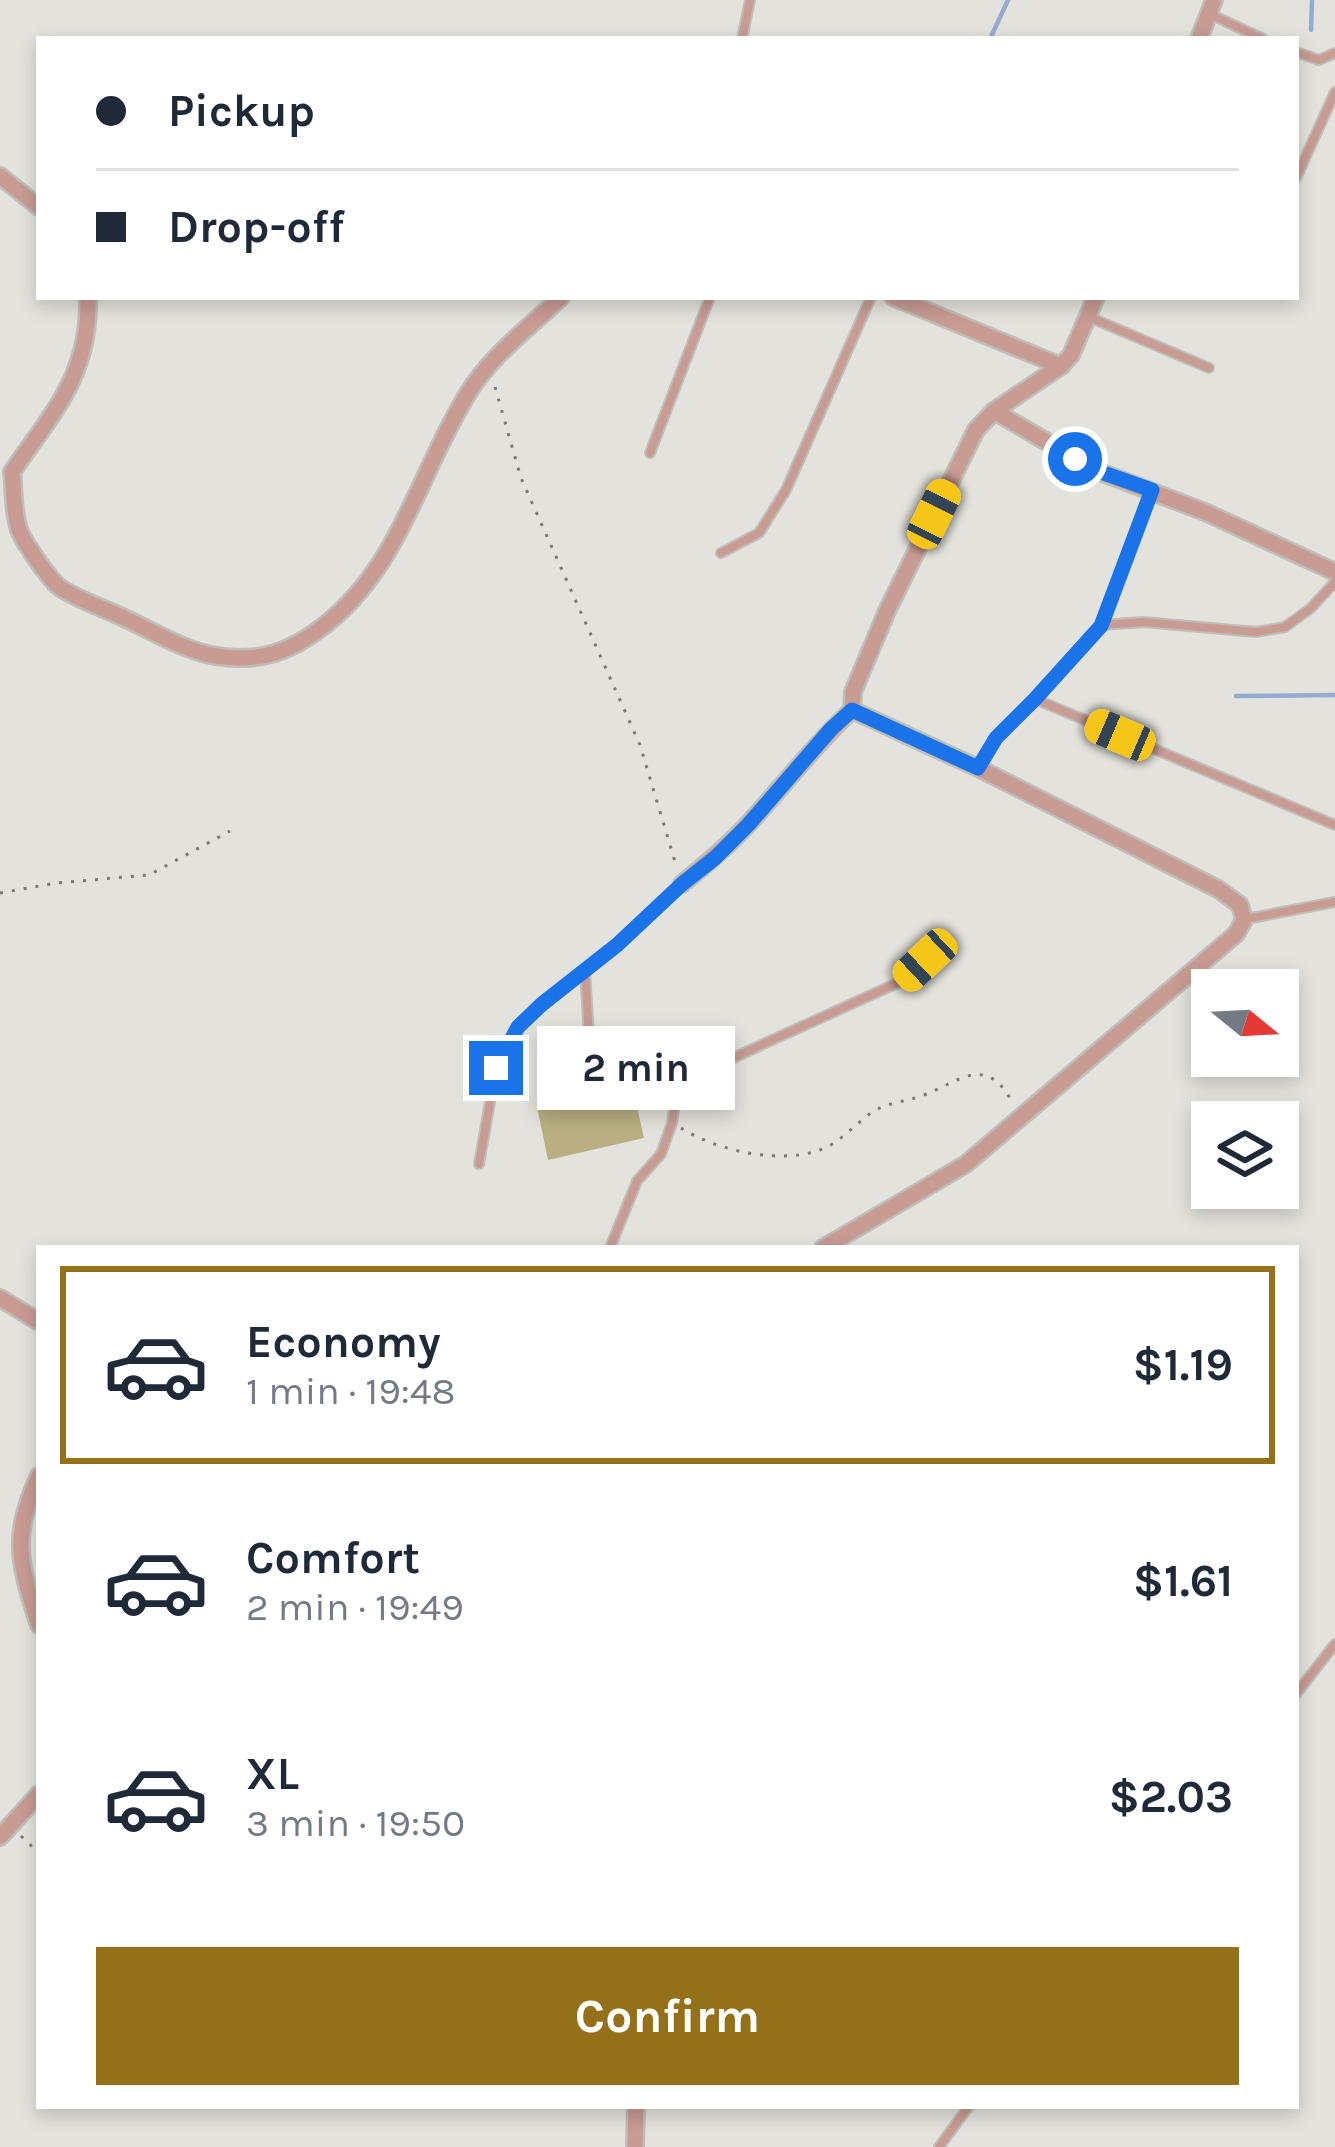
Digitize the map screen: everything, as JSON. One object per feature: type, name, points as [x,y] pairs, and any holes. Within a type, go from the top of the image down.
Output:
[{"type":"street","points":[[1200,36],[1212,7]]},
{"type":"street","points":[[0,176],[36,205]]},
{"type":"street","points":[[88,300],[80,361],[66,397],[12,472],[18,531],[59,586],[190,649],[243,658],[278,654],[313,635],[348,607],[377,572],[407,519],[468,393],[516,336],[558,300]]},
{"type":"street","points":[[900,300],[1061,366]]},
{"type":"street","points":[[682,884],[749,824],[852,710],[853,692],[903,575],[976,430],[994,411],[1061,366],[1071,355],[1095,300]]},
{"type":"street","points":[[994,411],[1095,470],[1205,512],[1335,572]]},
{"type":"street","points":[[828,1245],[966,1164],[1236,934],[1244,920],[1240,905],[1218,889],[852,710]]},
{"type":"street","points":[[0,1298],[36,1320]]},
{"type":"street","points":[[36,1483],[25,1508],[20,1541],[22,1572],[36,1615]]},
{"type":"street","points":[[6,1832],[36,1798]]},
{"type":"street","points":[[635,2147],[636,2109]]},
{"type":"lane","points":[[743,36],[750,0]]},
{"type":"lane","points":[[1212,7],[1258,36]]},
{"type":"lane","points":[[1299,53],[1319,60],[1335,53]]},
{"type":"lane","points":[[1299,171],[1335,92]]},
{"type":"lane","points":[[650,453],[709,300]]},
{"type":"lane","points":[[721,553],[759,533],[772,514],[870,300]]},
{"type":"lane","points":[[1088,316],[1209,368]]},
{"type":"lane","points":[[978,768],[996,738],[1101,626],[1152,490]]},
{"type":"lane","points":[[1101,626],[1143,622],[1256,632],[1285,627],[1312,608],[1335,582]]},
{"type":"lane","points":[[1035,699],[1335,825]]},
{"type":"lane","points":[[479,1164],[496,1068],[518,1027],[682,884]]},
{"type":"lane","points":[[1244,920],[1335,902]]},
{"type":"lane","points":[[584,970],[590,1052],[607,1069],[678,1083],[904,980],[925,960]]},
{"type":"lane","points":[[611,1245],[637,1181],[661,1154],[678,1083]]},
{"type":"lane","points":[[1299,1690],[1335,1644]]},
{"type":"lane","points":[[939,2147],[967,2109]]},
{"type":"path","points":[[489,365],[521,478],[640,745],[682,884]]},
{"type":"path","points":[[0,893],[149,875],[230,831]]},
{"type":"path","points":[[639,1077],[672,1123],[703,1142],[752,1154],[817,1151],[874,1111],[921,1097],[971,1073],[990,1077],[1005,1090],[1021,1117]]},
{"type":"path","points":[[6,1832],[36,1851]]},
{"type":"building","points":[[632,1085],[644,1138],[548,1160],[537,1107]]},
{"type":"waterway","points":[[991,36],[1008,0]]},
{"type":"waterway","points":[[1311,30],[1312,0]]},
{"type":"waterway","points":[[1236,696],[1335,695]]},
{"type":"route","points":[[496,1068],[518,1027],[715,858],[852,710],[978,768],[996,738],[1101,626],[1152,490],[1075,459]]}]
